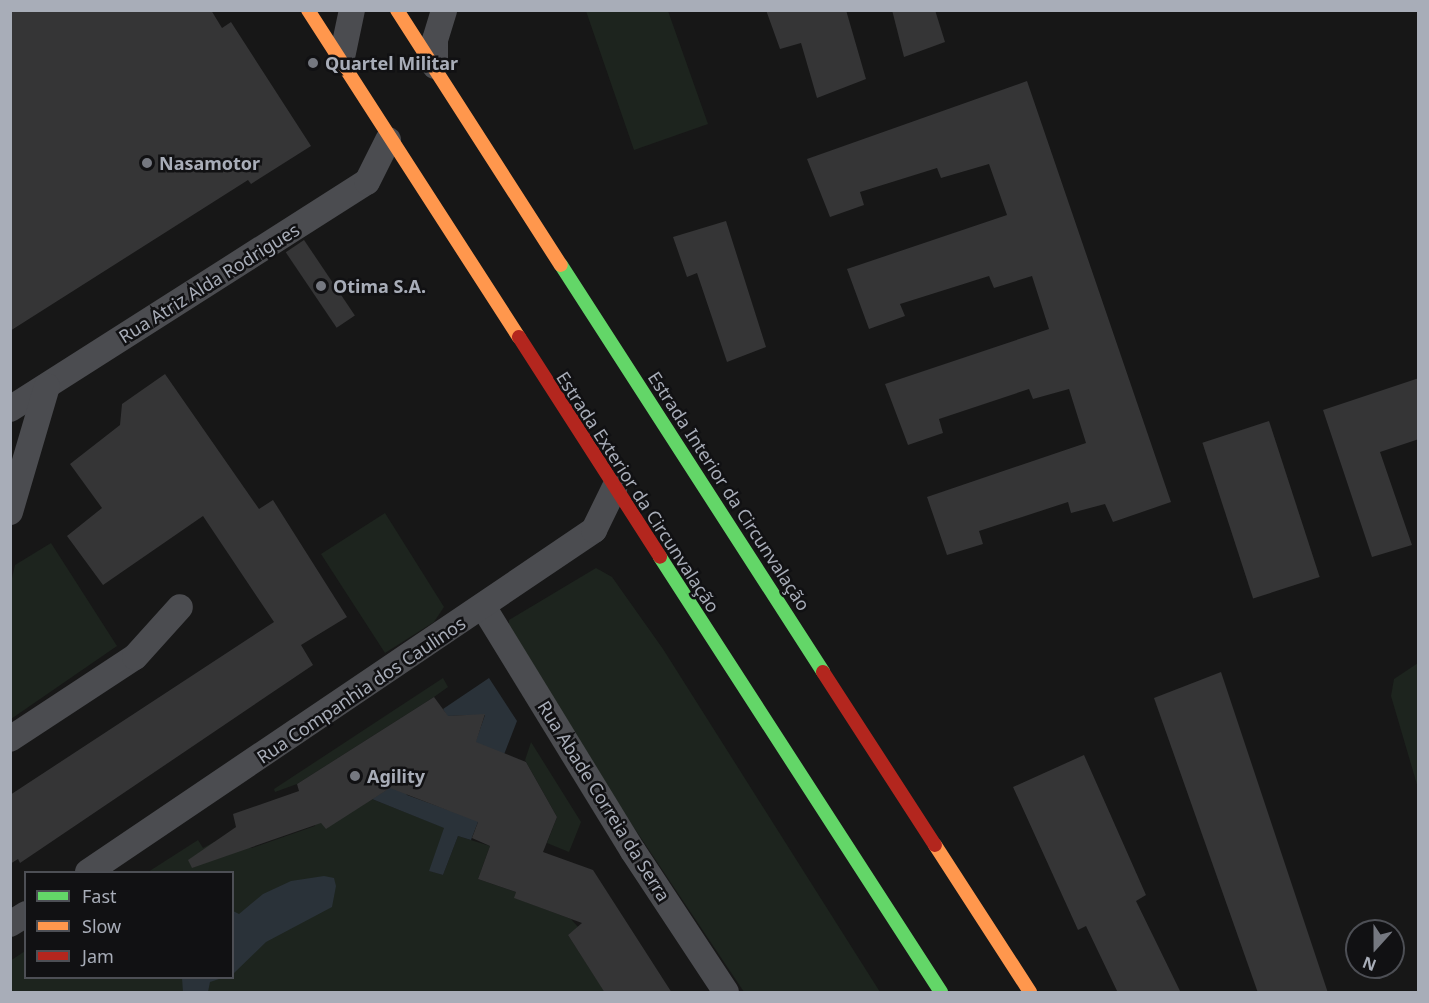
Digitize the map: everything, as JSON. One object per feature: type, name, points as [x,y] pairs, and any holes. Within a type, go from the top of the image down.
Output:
[{"type":"main road","name":"Estrada Exterior da Circunvalação","points":[[308,10],[388,140],[941,993]]},
{"type":"main road","name":"Estrada Interior da Circunvalação","points":[[397,10],[1030,993]]},
{"type":"street","points":[[341,62],[352,10]]},
{"type":"street","points":[[435,66],[435,40],[444,10]]},
{"type":"street","name":"Rua Atriz Alda Rodrigues","points":[[10,409],[367,182],[388,140]]},
{"type":"street","points":[[10,512],[47,386]]},
{"type":"street","name":"Rua Companhia dos Caulinos","points":[[90,871],[484,608],[594,530],[614,489]]},
{"type":"street","points":[[10,739],[135,657],[180,607]]},
{"type":"street","name":"Rua Abade Correia da Serra","points":[[484,608],[633,851],[726,993]]},
{"type":"street","points":[[10,924],[24,915]]},
{"type":"shaded area","points":[[586,11],[668,11],[708,124],[634,150]]},
{"type":"shaded area","points":[[385,513],[444,607],[434,622],[385,653],[321,554]]},
{"type":"shaded area","points":[[51,543],[117,646],[11,719],[11,582],[15,565]]},
{"type":"shaded area","points":[[596,568],[612,577],[663,649],[880,992],[744,992],[564,723],[509,627],[509,620]]},
{"type":"shaded area","points":[[1418,663],[1418,788],[1391,696],[1394,679]]},
{"type":"shaded area","points":[[443,678],[448,687],[434,697],[297,784],[275,792],[274,789]]},
{"type":"shaded area","points":[[489,678],[517,721],[471,840],[458,836],[443,875],[429,871],[444,828],[372,799],[399,782],[407,795],[451,811],[485,715],[447,716],[443,709]]},
{"type":"shaded area","points":[[531,742],[581,822],[569,852],[547,843],[557,817],[525,760]]},
{"type":"shaded area","points":[[372,799],[445,828],[430,871],[443,875],[458,836],[490,846],[478,879],[516,892],[515,898],[571,919],[578,927],[568,935],[605,992],[11,992],[10,961],[24,952],[24,979],[234,979],[234,871],[150,871],[198,840],[203,848],[214,842],[252,848],[315,826],[314,814],[326,828]]},
{"type":"shaded area","points":[[324,876],[334,878],[336,886],[332,907],[266,942],[234,973],[234,912],[239,914],[263,894],[291,881]]},
{"type":"shaded area","points":[[182,979],[219,979],[210,982],[208,992],[183,992]]},
{"type":"building","name":"Nasamotor","points":[[10,10],[211,10],[222,28],[231,22],[311,146],[251,184],[248,180],[10,331]]},
{"type":"building","points":[[766,10],[846,10],[866,79],[817,98],[801,43],[780,49]]},
{"type":"building","points":[[892,10],[935,10],[945,42],[904,57]]},
{"type":"building","points":[[1027,81],[1171,502],[1113,522],[1105,504],[1071,513],[1068,502],[979,531],[983,544],[947,555],[927,497],[1086,443],[1069,389],[1033,399],[1029,389],[939,419],[943,433],[908,445],[885,384],[1049,329],[1032,276],[994,288],[989,276],[900,304],[905,316],[869,329],[847,269],[1007,215],[989,164],[941,178],[937,168],[860,192],[864,205],[830,217],[807,159]]},
{"type":"building","points":[[726,221],[766,347],[727,362],[697,273],[687,277],[673,237]]},
{"type":"building","name":"Otima S.A.","points":[[304,240],[355,315],[337,328],[286,252]]},
{"type":"building","points":[[165,374],[259,509],[273,500],[347,617],[301,645],[313,665],[20,863],[18,859],[10,864],[10,795],[274,622],[203,516],[103,585],[67,536],[102,508],[70,464],[120,425],[122,404]]},
{"type":"building","points":[[1419,378],[1419,439],[1380,452],[1412,545],[1372,557],[1323,410]]},
{"type":"building","points":[[1269,421],[1320,577],[1253,599],[1202,443]]},
{"type":"building","points":[[1221,672],[1328,993],[1258,993],[1154,698]]},
{"type":"building","points":[[434,697],[448,716],[485,714],[476,742],[526,762],[557,817],[543,852],[593,870],[672,993],[605,993],[568,935],[582,923],[514,898],[516,892],[478,879],[490,846],[472,838],[478,822],[390,788],[326,829],[321,823],[192,868],[188,860],[236,827],[233,814],[299,791],[297,784]]},
{"type":"building","points":[[1084,755],[1146,895],[1136,901],[1181,993],[1118,993],[1086,926],[1078,930],[1013,787]]},
{"type":"traffic: fast","points":[[561,265],[823,672]]},
{"type":"traffic: fast","points":[[660,557],[941,992]]},
{"type":"traffic: slow","points":[[308,10],[519,337]]},
{"type":"traffic: slow","points":[[397,10],[561,265]]},
{"type":"traffic: slow","points":[[935,845],[1030,992]]},
{"type":"traffic: jam","points":[[519,337],[660,557]]},
{"type":"traffic: jam","points":[[823,672],[935,845]]},
{"type":"place","name":"Quartel Militar","points":[[313,63]]},
{"type":"place","name":"Nasamotor","points":[[147,163]]},
{"type":"place","name":"Otima S.A.","points":[[321,286]]},
{"type":"place","name":"Agility","points":[[355,776]]}]
